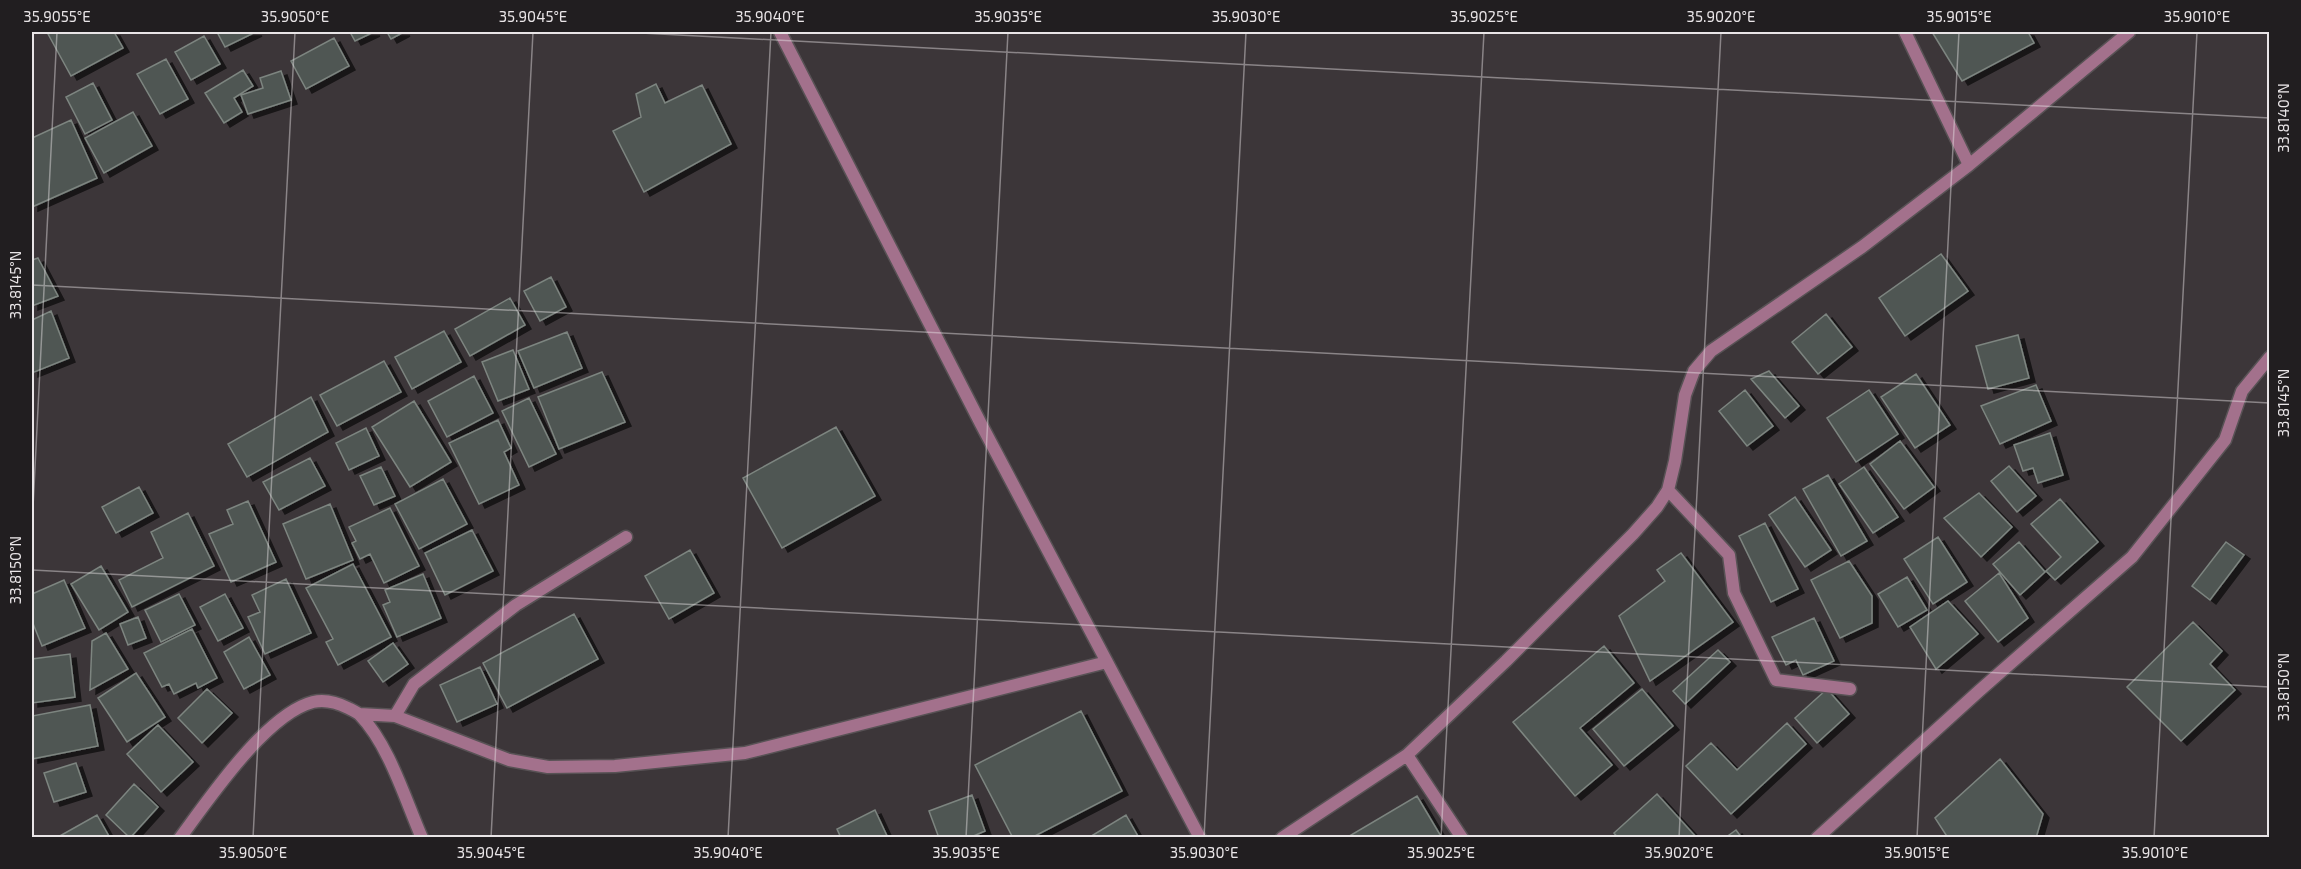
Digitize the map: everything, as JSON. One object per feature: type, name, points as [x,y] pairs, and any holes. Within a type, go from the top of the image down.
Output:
[{"type":"street","points":[[780,32],[816,98],[981,424],[1200,837]]},
{"type":"street","points":[[1905,32],[1969,165]]},
{"type":"street","points":[[1282,837],[1407,755],[1506,661],[1657,507],[1668,489],[1676,461],[1685,395],[1694,371],[1711,351],[1862,247],[1969,165],[2129,32]]},
{"type":"street","points":[[1817,837],[2132,557],[2225,440],[2242,392],[2270,357]]},
{"type":"street","points":[[1668,489],[1729,555],[1734,593],[1776,680],[1850,689]]},
{"type":"street","points":[[395,716],[414,684],[516,604],[626,537]]},
{"type":"street","points":[[359,714],[395,716],[509,760],[548,767],[615,766],[745,753],[1107,662]]},
{"type":"street","points":[[180,837],[248,751],[272,727],[292,712],[314,702],[336,702],[359,714],[375,734],[390,763],[422,837]]},
{"type":"street","points":[[1407,755],[1462,837]]},
{"type":"building","points":[[53,32],[114,32],[123,48],[71,76],[48,34]]},
{"type":"building","points":[[217,32],[256,32],[225,47]]},
{"type":"building","points":[[350,32],[374,32],[355,41]]},
{"type":"building","points":[[387,32],[404,32],[391,39]]},
{"type":"building","points":[[1932,32],[2028,32],[2034,43],[1962,81]]},
{"type":"building","points":[[204,36],[220,64],[191,80],[175,52]]},
{"type":"building","points":[[334,38],[349,66],[306,89],[291,61]]},
{"type":"building","points":[[166,59],[188,99],[160,114],[137,74]]},
{"type":"building","points":[[243,70],[253,86],[234,98],[242,112],[224,123],[205,93]]},
{"type":"building","points":[[281,71],[291,100],[248,114],[241,95],[263,88],[260,78]]},
{"type":"building","points":[[93,83],[112,120],[85,134],[66,97]]},
{"type":"building","points":[[656,84],[665,103],[702,85],[731,144],[644,192],[613,131],[641,117],[636,94]]},
{"type":"building","points":[[133,112],[152,146],[104,173],[85,138]]},
{"type":"building","points":[[71,120],[97,178],[32,207],[32,138]]},
{"type":"building","points":[[1941,254],[1968,291],[1905,336],[1879,298]]},
{"type":"building","points":[[38,258],[58,296],[32,306],[32,260]]},
{"type":"building","points":[[551,277],[566,307],[540,321],[524,291]]},
{"type":"building","points":[[510,298],[525,325],[470,356],[455,329]]},
{"type":"building","points":[[51,311],[69,358],[32,373],[32,320]]},
{"type":"building","points":[[1826,314],[1852,347],[1818,374],[1792,342]]},
{"type":"building","points":[[444,331],[461,362],[412,389],[395,357]]},
{"type":"building","points":[[567,332],[582,368],[534,388],[518,351]]},
{"type":"building","points":[[2018,335],[2029,378],[1988,389],[1976,346]]},
{"type":"building","points":[[513,350],[529,389],[498,401],[482,362]]},
{"type":"building","points":[[384,361],[401,392],[337,426],[320,395]]},
{"type":"building","points":[[1769,371],[1799,406],[1785,418],[1751,379]]},
{"type":"building","points":[[602,372],[625,422],[559,449],[538,397]]},
{"type":"building","points":[[1916,374],[1950,425],[1915,448],[1881,397]]},
{"type":"building","points":[[474,376],[493,413],[447,437],[428,401]]},
{"type":"building","points":[[2036,385],[2051,421],[2000,444],[1981,406]]},
{"type":"building","points":[[1745,390],[1773,426],[1747,446],[1719,411]]},
{"type":"building","points":[[1869,390],[1898,434],[1856,462],[1827,418]]},
{"type":"building","points":[[311,397],[328,432],[247,477],[228,444]]},
{"type":"building","points":[[529,398],[556,454],[529,467],[502,411]]},
{"type":"building","points":[[414,401],[451,462],[410,487],[372,427]]},
{"type":"building","points":[[498,420],[511,448],[504,452],[519,485],[479,504],[449,443]]},
{"type":"building","points":[[836,427],[875,496],[782,548],[743,478]]},
{"type":"building","points":[[366,428],[379,456],[349,470],[336,443]]},
{"type":"building","points":[[2050,433],[2063,475],[2038,483],[2033,468],[2023,471],[2014,445]]},
{"type":"building","points":[[1900,441],[1934,487],[1904,509],[1870,464]]},
{"type":"building","points":[[310,458],[325,486],[279,510],[263,482]]},
{"type":"building","points":[[2009,466],[2036,496],[2017,512],[1991,481]]},
{"type":"building","points":[[381,467],[395,496],[374,505],[360,476]]},
{"type":"building","points":[[1864,467],[1898,517],[1873,533],[1839,484]]},
{"type":"building","points":[[1828,475],[1867,541],[1841,556],[1803,489]]},
{"type":"building","points":[[443,479],[467,524],[419,549],[395,504]]},
{"type":"building","points":[[139,487],[153,513],[116,533],[102,507]]},
{"type":"building","points":[[1979,493],[2012,527],[1981,557],[1944,518]]},
{"type":"building","points":[[1795,497],[1831,550],[1805,567],[1769,515]]},
{"type":"building","points":[[2060,499],[2098,542],[2055,580],[2046,571],[2061,557],[2031,524]]},
{"type":"building","points":[[248,501],[276,562],[231,582],[209,534],[233,524],[227,510]]},
{"type":"building","points":[[330,504],[353,560],[306,579],[283,524]]},
{"type":"building","points":[[390,508],[419,566],[384,583],[370,554],[360,559],[352,543],[356,541],[349,527]]},
{"type":"building","points":[[188,513],[214,566],[132,607],[119,580],[163,558],[151,532]]},
{"type":"building","points":[[1765,523],[1798,589],[1771,602],[1739,536]]},
{"type":"building","points":[[472,530],[493,571],[445,595],[425,553]]},
{"type":"building","points":[[1938,537],[1967,582],[1933,604],[1904,559]]},
{"type":"building","points":[[2019,542],[2045,572],[2020,595],[1993,564]]},
{"type":"building","points":[[2226,542],[2244,555],[2210,600],[2192,586]]},
{"type":"building","points":[[690,550],[714,593],[669,619],[645,576]]},
{"type":"building","points":[[1681,553],[1733,622],[1650,681],[1619,616],[1665,581],[1657,570]]},
{"type":"building","points":[[1849,561],[1872,596],[1872,623],[1840,638],[1811,580]]},
{"type":"building","points":[[353,564],[391,637],[338,665],[326,642],[333,639],[306,588]]},
{"type":"building","points":[[101,566],[128,612],[99,630],[71,584]]},
{"type":"building","points":[[1999,573],[2028,618],[1998,642],[1965,601]]},
{"type":"building","points":[[423,574],[441,618],[397,637],[383,605],[390,602],[385,590]]},
{"type":"building","points":[[1907,577],[1927,610],[1898,627],[1878,594]]},
{"type":"building","points":[[286,579],[311,633],[265,654],[248,617],[260,612],[252,595]]},
{"type":"building","points":[[64,580],[85,628],[42,646],[32,621],[32,594]]},
{"type":"building","points":[[179,594],[195,625],[161,642],[145,610]]},
{"type":"building","points":[[225,594],[243,628],[218,641],[200,607]]},
{"type":"building","points":[[1948,601],[1978,634],[1936,669],[1910,627]]},
{"type":"building","points":[[574,614],[598,659],[507,708],[483,663]]},
{"type":"building","points":[[138,617],[146,638],[128,645],[120,624]]},
{"type":"building","points":[[1814,618],[1834,661],[1803,675],[1796,660],[1786,665],[1772,637]]},
{"type":"building","points":[[2193,622],[2222,651],[2210,664],[2235,690],[2181,741],[2127,687]]},
{"type":"building","points":[[192,629],[217,678],[198,688],[196,683],[174,694],[169,684],[162,687],[144,653]]},
{"type":"building","points":[[106,633],[128,669],[90,690],[92,641]]},
{"type":"building","points":[[249,637],[270,675],[244,689],[224,652]]},
{"type":"building","points":[[393,643],[408,664],[383,682],[368,661]]},
{"type":"building","points":[[1604,646],[1634,683],[1580,728],[1612,765],[1575,796],[1513,722]]},
{"type":"building","points":[[1718,650],[1730,662],[1685,704],[1673,691]]},
{"type":"building","points":[[70,654],[75,697],[32,703],[32,659]]},
{"type":"building","points":[[480,667],[497,704],[457,722],[440,685]]},
{"type":"building","points":[[136,673],[165,717],[127,742],[98,698]]},
{"type":"building","points":[[207,689],[232,713],[202,743],[178,718]]},
{"type":"building","points":[[1642,689],[1673,726],[1624,766],[1593,729]]},
{"type":"building","points":[[1827,689],[1849,714],[1817,743],[1795,718]]},
{"type":"building","points":[[90,705],[98,746],[32,759],[32,716]]},
{"type":"building","points":[[1081,711],[1122,791],[1031,838],[1013,838],[975,765]]},
{"type":"building","points":[[1787,723],[1806,744],[1731,814],[1686,766],[1711,743],[1737,770]]},
{"type":"building","points":[[158,725],[193,762],[161,792],[127,754]]},
{"type":"building","points":[[2000,759],[2043,814],[2036,838],[1948,838],[1935,818]]},
{"type":"building","points":[[76,763],[86,792],[54,802],[44,773]]},
{"type":"building","points":[[134,784],[158,807],[130,838],[106,815]]},
{"type":"building","points":[[1657,794],[1697,838],[1618,838],[1614,833]]},
{"type":"building","points":[[972,795],[985,831],[969,838],[939,838],[929,811]]},
{"type":"building","points":[[1417,796],[1442,838],[1346,838]]},
{"type":"building","points":[[875,810],[888,838],[841,838],[837,829]]},
{"type":"building","points":[[97,815],[110,838],[58,837]]},
{"type":"building","points":[[1126,815],[1139,838],[1088,838]]},
{"type":"building","points":[[1736,830],[1742,838],[1725,838]]}]
